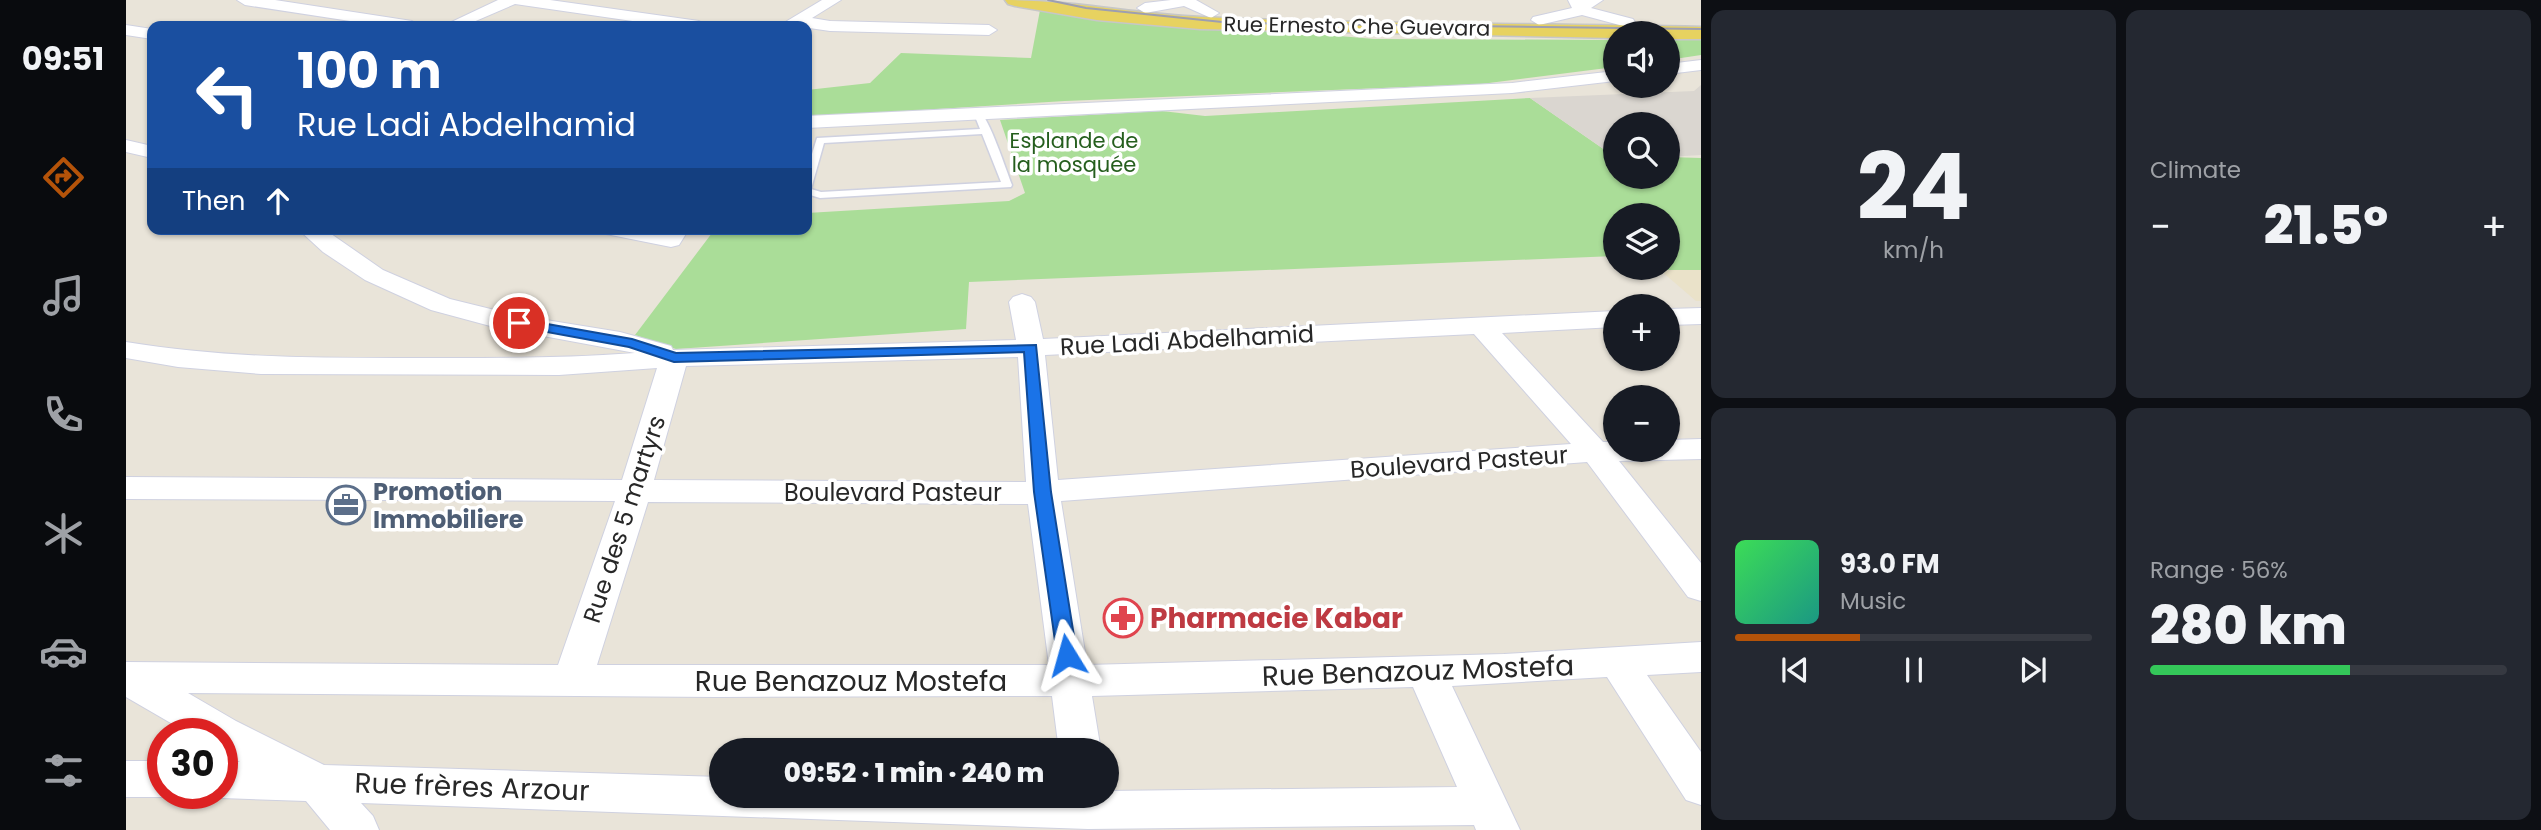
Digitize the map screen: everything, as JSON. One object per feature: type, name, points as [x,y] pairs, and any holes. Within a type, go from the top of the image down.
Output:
[{"type":"main road","name":"Rue Ernesto Che Guevara","points":[[1015,0],[1109,16],[1200,23],[1701,33]]},
{"type":"main road","name":"Rue Ernesto Che Guevara","points":[[1090,0],[1145,8],[1212,13],[1603,21]]},
{"type":"main road","name":"Rue Ernesto Che Guevara","points":[[1680,23],[1701,23]]},
{"type":"street","points":[[246,0],[379,21]]},
{"type":"street","points":[[284,21],[342,0]]},
{"type":"street","points":[[463,21],[511,0]]},
{"type":"street","points":[[518,0],[662,21]]},
{"type":"street","points":[[1145,8],[1173,5],[1184,0],[1212,13]]},
{"type":"street","points":[[1539,20],[1595,0]]},
{"type":"street","points":[[799,2],[829,3]]},
{"type":"street","points":[[796,21],[829,3]]},
{"type":"street","points":[[1578,5],[1624,21]]},
{"type":"street","points":[[634,21],[663,6]]},
{"type":"street","points":[[812,25],[989,30]]},
{"type":"street","points":[[126,30],[147,33]]},
{"type":"street","points":[[1680,70],[1701,68]]},
{"type":"street","points":[[812,122],[982,122],[1511,88],[1603,77]]},
{"type":"street","points":[[126,146],[147,151]]},
{"type":"street","points":[[645,235],[671,240],[674,235]]},
{"type":"street","points":[[331,239],[378,279],[411,295],[495,319],[632,343],[674,358]]},
{"type":"street","points":[[1022,302],[1031,348],[1043,492],[1078,738]]},
{"type":"street","points":[[1680,317],[1701,316]]},
{"type":"street","name":"Rue Ladi Abdelhamid","points":[[126,350],[178,359],[261,366],[559,367],[674,358],[1031,348],[1603,320]]},
{"type":"street","points":[[1480,325],[1595,452],[1701,588]]},
{"type":"street","name":"Rue des 5 martyrs","points":[[573,679],[635,490],[674,358]]},
{"type":"street","name":"Boulevard Pasteur","points":[[131,492],[1043,492],[1595,452],[1701,449]]},
{"type":"street","name":"Rue Benazouz Mostefa","points":[[126,679],[1071,682],[1426,672],[1701,657]]},
{"type":"street","points":[[1618,663],[1701,787]]},
{"type":"street","points":[[1426,672],[1492,818]]},
{"type":"street","points":[[126,679],[197,718]]},
{"type":"street","points":[[238,741],[315,781],[357,830]]},
{"type":"street","points":[[126,779],[147,779]]},
{"type":"street","name":"Rue frères Arzour","points":[[238,780],[709,796]]},
{"type":"street","name":"Rue frères Arzour","points":[[996,808],[1088,812],[1492,818]]},
{"type":"lane","points":[[812,170],[820,140],[982,122],[1007,185],[820,195],[812,191]]},
{"type":"shaded area","points":[[1701,85],[1701,155],[1680,156],[1680,112],[1603,112],[1603,149],[1530,98],[1603,95],[1603,98],[1680,98],[1680,92],[1694,91]]},
{"type":"shaded area","points":[[1680,270],[1701,270],[1701,301],[1696,301],[1672,280],[1680,280]]},
{"type":"green space","points":[[1040,10],[1374,39],[1603,40],[1603,69],[1481,84],[1065,101],[812,117],[812,89],[870,83],[901,53],[1031,58]]},
{"type":"green space","points":[[1680,40],[1701,40],[1701,55],[1680,58]]},
{"type":"green space","name":"Esplande de la mosquée","points":[[1530,98],[1603,149],[1603,189],[1680,189],[1680,157],[1701,158],[1701,270],[1680,270],[1680,203],[1603,203],[1603,256],[969,282],[966,329],[676,349],[635,335],[710,235],[812,235],[812,213],[1009,201],[1025,193],[1000,120],[1162,111],[1205,116]]},
{"type":"tram line","points":[[1048,0],[1086,8],[1232,23],[1701,29]]},
{"type":"place","name":"Promotion Immobiliere","points":[[346,505]]},
{"type":"place","name":"Pharmacie Kabar","points":[[1123,618]]},
{"type":"route","points":[[519,323],[632,343],[674,358],[1031,348],[1043,492],[1067,655]]}]
